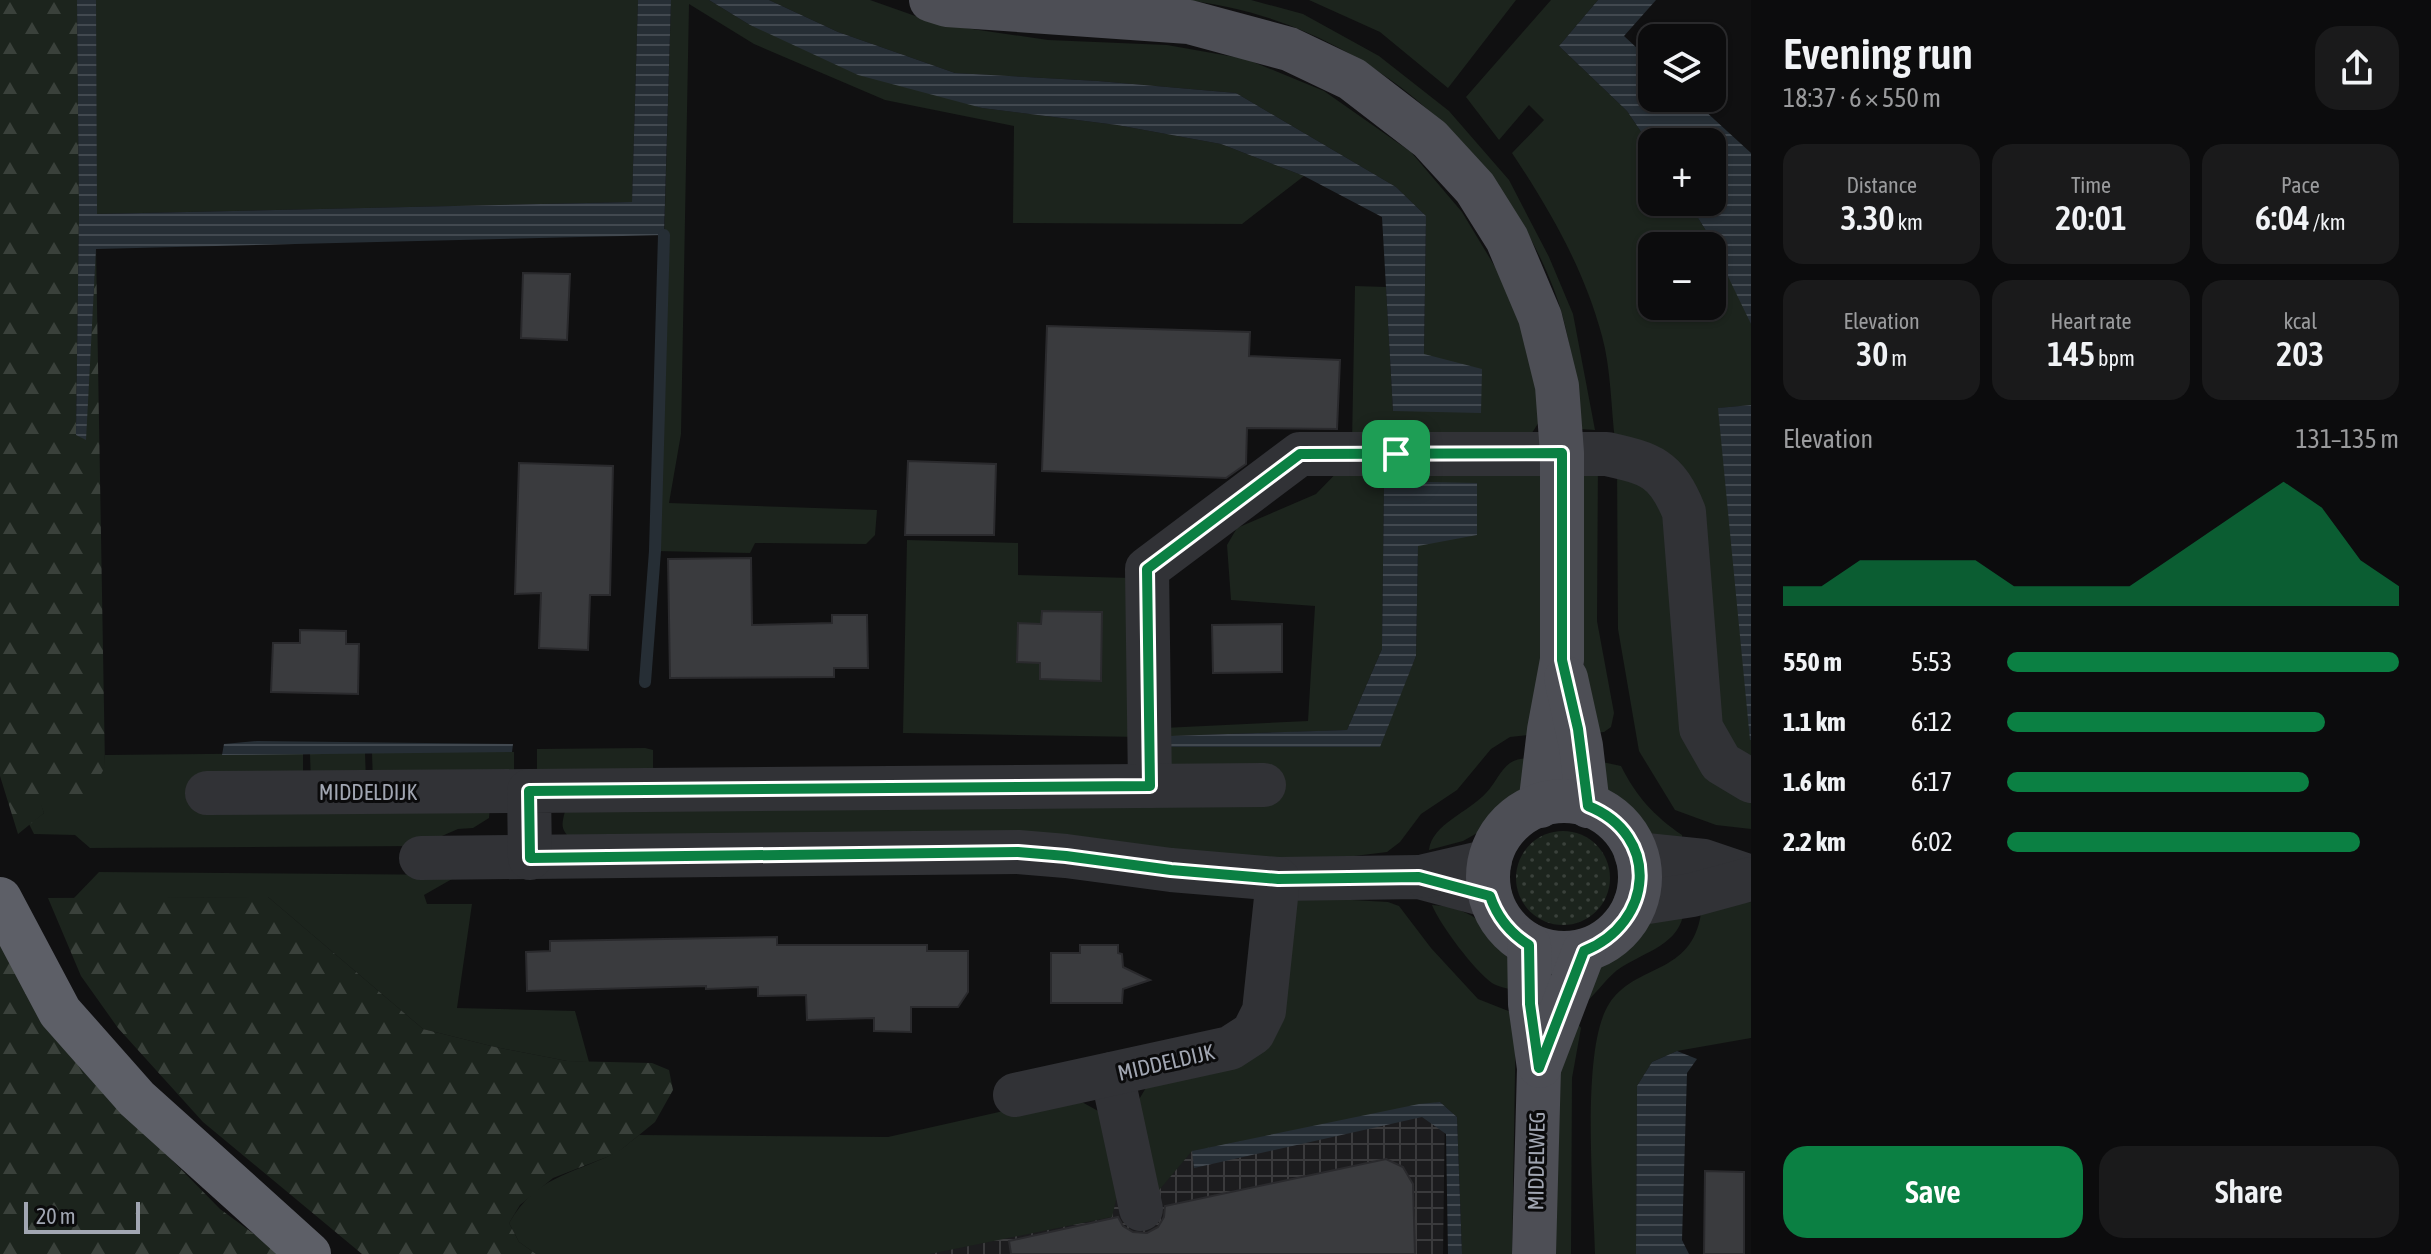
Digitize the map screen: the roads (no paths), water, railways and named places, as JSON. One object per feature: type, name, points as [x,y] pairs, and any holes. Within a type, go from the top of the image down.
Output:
[{"type":"highway","points":[[6,910],[60,1012],[137,1099],[309,1254]]},
{"type":"main road","points":[[931,0],[947,5],[1189,22],[1289,49],[1352,79],[1430,139],[1475,188],[1507,239],[1540,317],[1557,386],[1562,453],[1562,660],[1549,730],[1540,806]]},
{"type":"main road","points":[[1562,660],[1578,729],[1588,806]]},
{"type":"main road","points":[[1564,802],[1588,806],[1618,824],[1636,854],[1640,879],[1635,904],[1615,934],[1584,951],[1556,953],[1529,945],[1507,928],[1497,913],[1490,878],[1504,831],[1520,815],[1540,806],[1564,802]]},
{"type":"main road","name":"MIDDELWEG","points":[[1529,945],[1530,1004],[1539,1068],[1534,1254]]},
{"type":"main road","name":"MIDDELWEG","points":[[1539,1068],[1584,951]]},
{"type":"street","points":[[1150,786],[1147,569],[1300,454],[1607,454],[1647,463],[1676,492],[1684,512],[1701,728],[1736,772]]},
{"type":"street","name":"MIDDELDIJK","points":[[207,793],[1264,785]]},
{"type":"street","points":[[529,791],[530,858]]},
{"type":"street","points":[[421,858],[1018,852],[1278,879],[1490,878]]},
{"type":"street","points":[[1636,854],[1704,861],[1751,878]]},
{"type":"street","points":[[1635,904],[1692,895],[1751,878]]},
{"type":"street","name":"MIDDELDIJK","points":[[1015,1095],[1230,1048],[1253,1033],[1264,1011],[1278,879]]},
{"type":"street","points":[[1112,1074],[1141,1209]]},
{"type":"waterway","points":[[645,682],[655,551],[664,235]]}]
